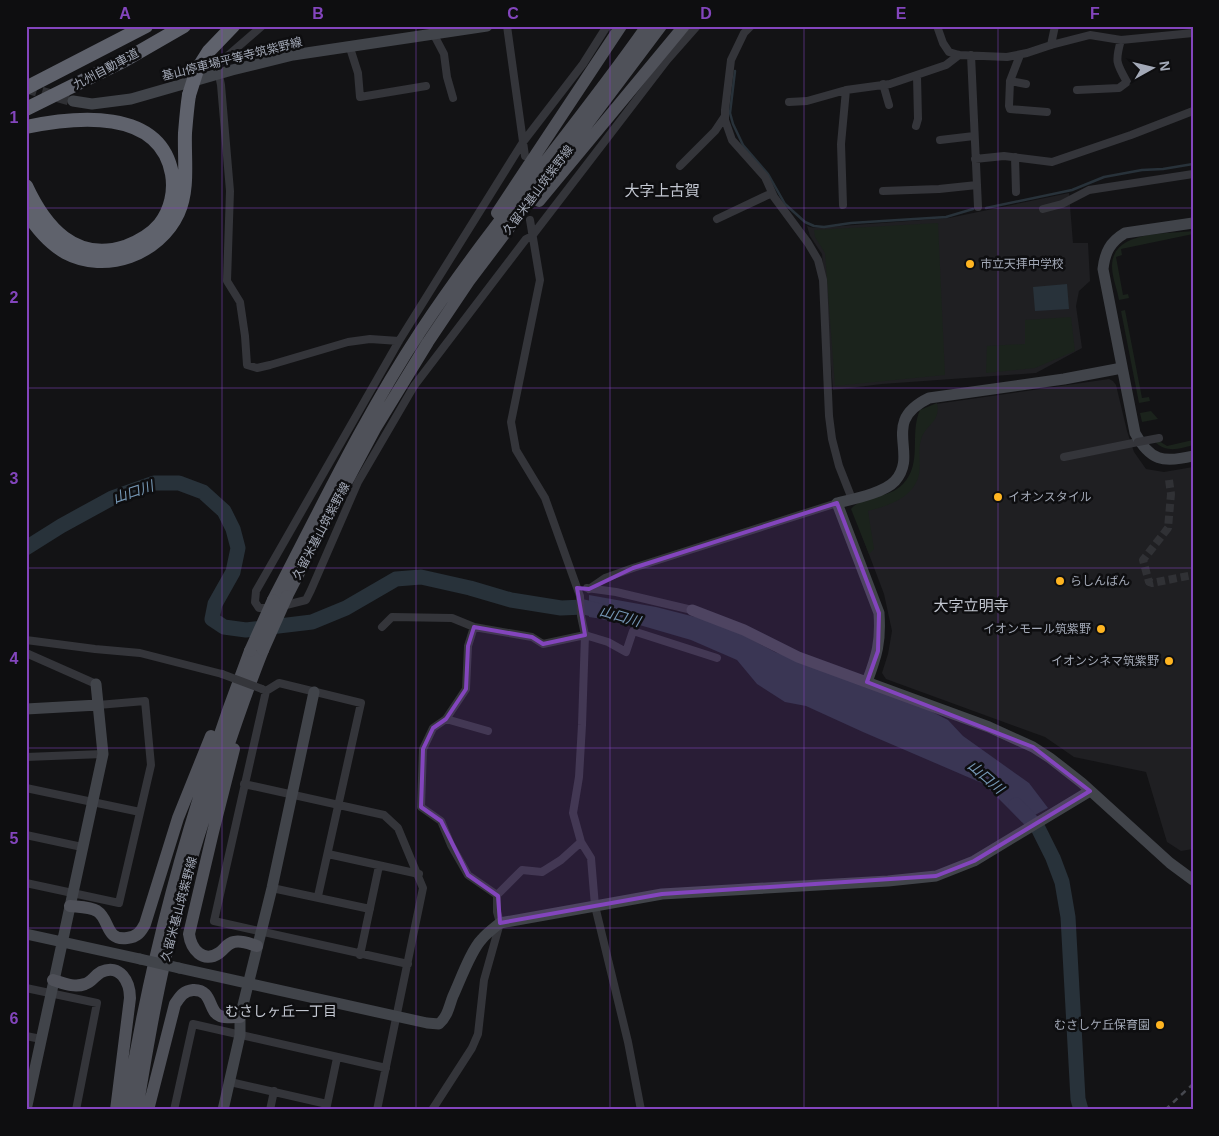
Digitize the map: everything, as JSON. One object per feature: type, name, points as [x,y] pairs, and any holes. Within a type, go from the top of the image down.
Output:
[{"type":"highway","name":"九州自動車道","points":[[26,88],[146,26]]},
{"type":"highway","name":"九州自動車道","points":[[26,109],[125,60],[184,26]]},
{"type":"highway","points":[[26,211],[42,233],[53,243],[66,252],[82,258],[96,260],[123,258],[137,254],[161,238],[179,212],[181,203],[185,170],[185,132],[188,95],[197,70],[209,51],[233,26]]},
{"type":"highway","points":[[26,127],[49,122],[97,119],[117,121],[142,131],[160,147],[171,168],[173,182],[172,196],[160,224],[140,241],[112,251],[81,247],[67,240],[54,230],[43,217],[26,186]]},
{"type":"main road","points":[[458,279],[475,242],[499,210],[622,26]]},
{"type":"main road","name":"久留米基山筑紫野線","points":[[137,1110],[160,983],[180,900],[201,826],[241,708],[273,600],[367,421],[420,333],[458,279],[648,26]]},
{"type":"main road","name":"久留米基山筑紫野線","points":[[126,1110],[149,981],[174,884],[203,784],[234,694],[288,596],[321,530],[392,402],[433,334],[469,282],[661,26]]},
{"type":"main road","points":[[510,227],[544,196],[578,152],[684,26]]},
{"type":"main road","points":[[70,906],[97,911],[102,915],[106,926],[112,934],[117,937],[129,938],[140,932],[146,924],[178,818],[219,716],[234,694]]},
{"type":"main road","points":[[241,708],[237,742],[189,934],[194,949],[198,953],[210,956],[217,954],[229,943],[233,942],[239,941],[257,946]]},
{"type":"main road","points":[[53,980],[77,986],[92,981],[101,972],[114,971],[124,977],[128,983],[130,998],[116,1110]]},
{"type":"main road","points":[[148,1110],[175,1004],[179,997],[187,991],[197,990],[206,995],[216,1013],[220,1016],[240,1017]]},
{"type":"street","points":[[262,26],[217,65],[230,191],[227,281],[240,302],[245,336],[246,365],[257,368],[348,342],[370,339],[399,341]]},
{"type":"street","name":"基山停車場平等寺筑紫野線","points":[[73,101],[92,104],[131,99],[292,55],[350,48],[487,26]]},
{"type":"street","points":[[507,26],[525,156]]},
{"type":"street","points":[[604,28],[583,64],[523,142],[399,341],[387,368],[256,591],[255,602],[258,608],[296,604],[306,600],[358,482],[412,385],[526,239],[532,236],[667,60],[697,26]]},
{"type":"street","points":[[750,26],[744,33],[731,60],[725,116],[732,140],[765,177],[772,193],[808,242],[818,260],[823,280],[829,416],[832,439],[839,466],[852,499]]},
{"type":"street","points":[[937,26],[943,43],[949,52],[958,55],[1007,57],[1090,35],[1121,40],[1193,33]]},
{"type":"street","points":[[1051,45],[1055,26]]},
{"type":"street","points":[[434,34],[444,54],[447,78],[453,98]]},
{"type":"street","points":[[1077,90],[1119,88],[1126,82],[1116,57],[1121,40]]},
{"type":"street","points":[[350,48],[358,73],[360,97],[426,86]]},
{"type":"street","points":[[789,102],[807,101],[846,90],[890,84],[946,65],[958,55]]},
{"type":"street","points":[[971,55],[978,207]]},
{"type":"street","points":[[1020,55],[1010,81],[1010,109],[1047,112]]},
{"type":"street","points":[[916,126],[918,119],[918,76]]},
{"type":"street","points":[[1010,81],[1026,84]]},
{"type":"street","points":[[883,84],[889,105]]},
{"type":"street","points":[[843,205],[841,144],[846,90]]},
{"type":"street","points":[[975,159],[1004,156],[1052,162],[1131,135],[1193,110]]},
{"type":"street","points":[[680,166],[715,131],[725,116]]},
{"type":"street","points":[[940,140],[974,136]]},
{"type":"street","points":[[1015,158],[1016,192]]},
{"type":"street","points":[[1043,208],[1062,204],[1089,190],[1193,174]]},
{"type":"street","points":[[883,191],[939,190],[977,185]]},
{"type":"street","points":[[717,219],[772,193]]},
{"type":"street","points":[[530,220],[540,280],[511,422],[516,450],[546,498],[580,596],[581,616],[585,635],[582,726],[573,813],[581,842],[591,858],[595,906],[628,1042],[641,1110]]},
{"type":"street","points":[[1193,222],[1125,233],[1107,249],[1103,269],[1135,433],[1142,446],[1152,455],[1163,460],[1193,456]]},
{"type":"street","points":[[589,589],[605,578],[633,568],[886,488],[895,481],[901,471],[904,458],[902,428],[907,414],[916,404],[929,398],[1064,379],[1122,368]]},
{"type":"street","points":[[1064,457],[1159,438]]},
{"type":"street","points":[[837,503],[879,613],[878,651],[867,682]]},
{"type":"street","points":[[577,588],[616,592],[692,610],[744,630],[798,657],[989,727],[1033,747],[1050,758],[1090,791],[1193,880]]},
{"type":"street","points":[[382,627],[392,617],[452,618],[474,628],[532,637],[543,644],[585,635],[608,642],[626,652],[633,631],[717,658]]},
{"type":"street","points":[[474,628],[468,646],[466,689],[446,720],[433,728],[423,749],[421,807],[441,821],[451,845],[468,875],[498,895]]},
{"type":"street","points":[[26,640],[95,650],[140,653],[222,674],[264,690],[279,683],[361,703],[340,805],[318,896]]},
{"type":"street","points":[[26,653],[96,684],[103,754],[41,1039],[29,1083],[26,1110]]},
{"type":"street","points":[[264,690],[214,921],[360,955],[408,964]]},
{"type":"street","points":[[224,1110],[240,1035],[240,1017],[262,932],[314,692]]},
{"type":"street","points":[[26,709],[144,701],[151,765],[119,903],[26,883]]},
{"type":"street","points":[[446,720],[488,731]]},
{"type":"street","points":[[26,757],[103,754]]},
{"type":"street","points":[[244,784],[384,815],[398,828],[419,874],[423,888],[377,1110]]},
{"type":"street","points":[[26,788],[140,812]]},
{"type":"street","points":[[26,934],[248,984],[439,1024],[444,1020],[476,947],[481,939],[500,923],[662,894],[888,881],[936,876],[974,861],[1090,791]]},
{"type":"street","points":[[26,835],[82,848]]},
{"type":"street","points":[[432,1110],[472,1048],[478,1034],[484,980],[500,923],[497,912],[498,895],[522,870],[542,872],[561,860],[581,842]]},
{"type":"street","points":[[328,854],[419,874]]},
{"type":"street","points":[[360,955],[379,866]]},
{"type":"street","points":[[272,888],[318,896],[370,909]]},
{"type":"street","points":[[26,988],[98,1003],[76,1110]]},
{"type":"street","points":[[174,1110],[193,1024],[386,1068]]},
{"type":"street","points":[[26,1036],[41,1039]]},
{"type":"street","points":[[230,1082],[327,1107],[337,1058]]},
{"type":"street","points":[[270,1110],[274,1092]]},
{"type":"highlighted area","points":[[837,503],[879,613],[878,651],[867,682],[1033,747],[1090,791],[974,861],[936,876],[662,894],[505,923],[500,923],[498,896],[468,875],[441,821],[421,807],[423,749],[433,728],[446,719],[466,689],[468,646],[474,627],[532,637],[543,644],[585,635],[577,588],[589,589],[633,568]]},
{"type":"shaded area","points":[[1069,193],[1073,243],[1088,243],[1090,281],[1079,291],[1076,306],[1082,348],[1036,373],[882,384],[833,390],[822,254],[810,236],[807,226],[814,228],[949,218]]},
{"type":"shaded area","points":[[938,223],[945,375],[835,386],[825,253],[815,237],[814,230]]},
{"type":"shaded area","points":[[1193,231],[1193,234],[1121,249],[1122,255],[1116,257],[1123,295],[1128,294],[1129,298],[1119,300],[1112,266],[1114,254],[1121,246],[1143,236]]},
{"type":"shaded area","points":[[1125,310],[1142,398],[1149,397],[1150,401],[1139,403],[1121,311]]},
{"type":"shaded area","points":[[1071,317],[1075,351],[1035,368],[986,373],[987,346],[1025,344],[1025,320]]},
{"type":"shaded area","name":"イオンモール筑紫野","points":[[1109,379],[1116,385],[1134,452],[1146,469],[1164,472],[1193,467],[1193,849],[1181,851],[1167,842],[1146,772],[1074,757],[1045,737],[886,679],[882,673],[892,631],[884,594],[853,512],[891,495],[903,487],[915,466],[916,440],[936,404]]},
{"type":"shaded area","points":[[937,403],[937,415],[921,440],[919,449],[920,469],[915,485],[898,501],[868,511],[874,549],[869,554],[851,509],[862,501],[891,492],[903,484],[913,467],[917,419],[920,410]]},
{"type":"shaded area","points":[[1151,411],[1158,419],[1142,422],[1140,413]]},
{"type":"shaded area","points":[[1193,440],[1193,445],[1173,449],[1164,448],[1155,442],[1159,441],[1167,446]]},
{"type":"water","points":[[1067,284],[1069,309],[1035,311],[1033,287]]},
{"type":"water","points":[[589,595],[656,607],[707,620],[745,636],[775,652],[917,704],[948,720],[963,736],[1029,783],[1048,808],[1022,822],[984,784],[806,706],[785,702],[757,684],[737,660],[691,640],[636,624],[589,617]]},
{"type":"waterway","points":[[735,71],[730,113],[733,124],[743,145],[768,174],[785,204],[805,222],[814,226],[824,227],[851,223],[946,217],[973,209]]},
{"type":"waterway","points":[[986,208],[1072,190],[1104,177],[1193,164]]},
{"type":"waterway","name":"山口川","points":[[26,548],[112,498],[154,483],[179,483],[203,492],[224,511],[233,529],[238,548],[233,572],[215,604],[212,619],[224,627],[246,630],[312,622],[346,608],[396,579],[421,577],[511,600],[561,608],[584,607],[608,613]]},
{"type":"waterway","name":"山口川","points":[[1016,805],[1038,828],[1053,858],[1062,882],[1068,917],[1078,1099],[1081,1110]]},
{"type":"tunnel","points":[[26,88],[73,101]]},
{"type":"tunnel","points":[[1169,480],[1171,494],[1168,528],[1143,560],[1149,582],[1152,583],[1193,575]]},
{"type":"railway","points":[[1165,1110],[1193,1084]]},
{"type":"place","name":"市立天拝中学校","points":[[970,264]]},
{"type":"place","name":"イオンスタイル","points":[[998,497]]},
{"type":"place","name":"らしんばん","points":[[1060,581]]},
{"type":"place","name":"イオンモール筑紫野","points":[[1101,629]]},
{"type":"place","name":"イオンシネマ筑紫野","points":[[1169,661]]},
{"type":"place","name":"むさしケ丘保育園","points":[[1160,1025]]},
{"type":"district","name":"大字上古賀","points":[[662,191]]},
{"type":"district","name":"大字立明寺","points":[[971,606]]},
{"type":"district","name":"むさしヶ丘一丁目","points":[[281,1011]]}]
